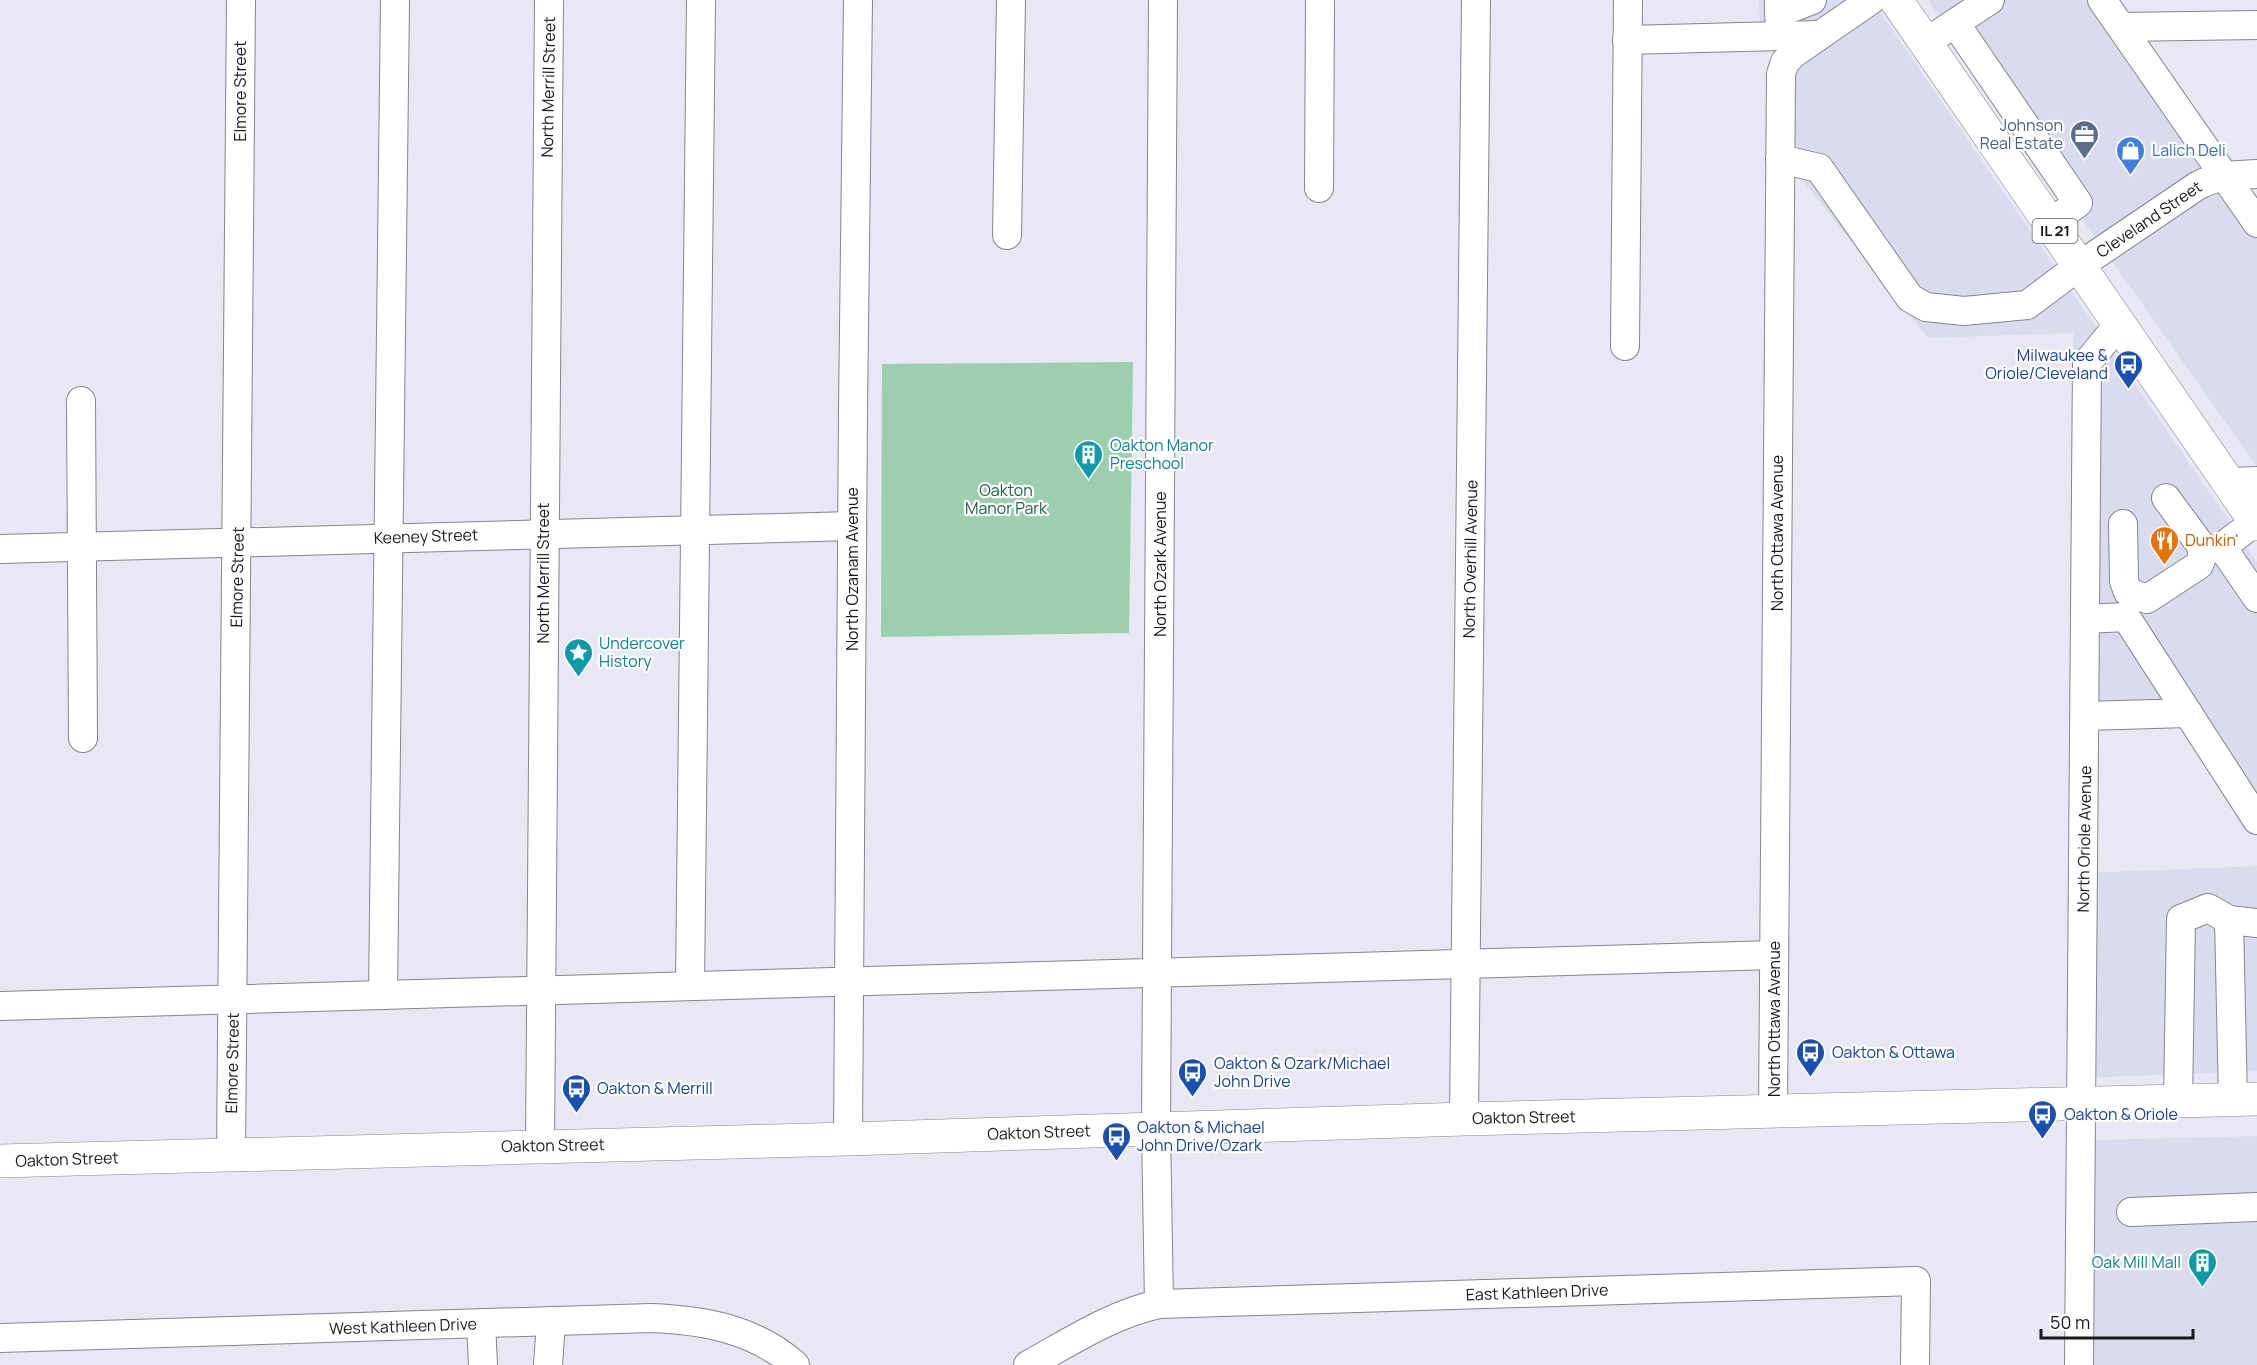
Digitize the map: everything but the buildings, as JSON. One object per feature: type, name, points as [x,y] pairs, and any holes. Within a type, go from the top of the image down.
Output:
[{"type":"main road","name":"IL 21","points":[[1896,0],[2119,324],[2243,481],[2256,523]]},
{"type":"main road","name":"Oakton Street","points":[[0,1161],[848,1139],[1464,1119],[2245,1100]]},
{"type":"street","name":"Elmore Street","points":[[231,1154],[241,0]]},
{"type":"street","points":[[382,995],[395,0]]},
{"type":"street","name":"North Merrill Street","points":[[540,1146],[549,0]]},
{"type":"street","points":[[690,986],[701,0]]},
{"type":"street","name":"North Ozanam Avenue","points":[[848,1139],[858,0]]},
{"type":"street","points":[[1008,234],[1011,0]]},
{"type":"street","name":"North Ozark Avenue","points":[[1159,1304],[1156,1128],[1163,0]]},
{"type":"street","points":[[1319,188],[1320,0]]},
{"type":"street","name":"North Overhill Avenue","points":[[1464,1119],[1476,0]]},
{"type":"street","points":[[1625,346],[1628,0]]},
{"type":"street","points":[[1627,40],[1780,16],[1812,0]]},
{"type":"street","name":"North Ottawa Avenue","points":[[1773,1111],[1781,74],[1785,62],[1793,54],[1871,0]]},
{"type":"street","points":[[1925,42],[1990,0]]},
{"type":"street","points":[[2102,0],[2257,223]]},
{"type":"street","points":[[1780,16],[1819,35]]},
{"type":"street","points":[[1955,23],[2078,203],[2050,223]]},
{"type":"street","points":[[2121,27],[2257,24]]},
{"type":"street","name":"Cleveland Street","points":[[1780,159],[1819,168],[1910,298],[1926,307],[1964,311],[2027,305],[2079,266],[2211,178],[2257,174]]},
{"type":"street","name":"North Oriole Avenue","points":[[2079,1365],[2087,363],[2119,324]]},
{"type":"street","points":[[81,400],[83,738]]},
{"type":"street","points":[[2123,524],[2124,581],[2128,592],[2146,599],[2199,565],[2202,557],[2202,547],[2166,498]]},
{"type":"street","points":[[2256,523],[2222,547],[2257,598]]},
{"type":"street","name":"Keeney Street","points":[[0,549],[852,526]]},
{"type":"street","points":[[2086,619],[2126,616],[2257,820]]},
{"type":"street","points":[[2085,716],[2188,713]]},
{"type":"street","points":[[2178,1101],[2181,919],[2208,908],[2229,920],[2257,923]]},
{"type":"street","points":[[2229,920],[2245,1100]]},
{"type":"street","points":[[0,1006],[1774,955]]},
{"type":"street","points":[[2131,1212],[2257,1207]]},
{"type":"street","name":"East Kathleen Drive","points":[[1028,1365],[1111,1320],[1135,1309],[1159,1304],[1916,1281],[1915,1365]]},
{"type":"street","name":"West Kathleen Drive","points":[[0,1338],[651,1318],[689,1319],[723,1326],[755,1339],[795,1365]]},
{"type":"street","points":[[548,1365],[551,1321]]},
{"type":"street","points":[[481,1323],[483,1365]]},
{"type":"shaded area","points":[[1759,0],[1872,0],[2257,562],[2257,828],[2185,719],[2089,722],[2073,333],[1928,338],[1784,157],[1784,40],[1761,40]]},
{"type":"shaded area","points":[[1928,0],[2108,0],[2257,215],[2257,467]]},
{"type":"shaded area","points":[[2257,866],[2257,1071],[2085,1078],[2086,873]]},
{"type":"shaded area","name":"Oak Mill Mall","points":[[2257,1136],[2257,1365],[2091,1365],[2095,1140]]},
{"type":"green space","name":"Oakton Manor Park","points":[[1133,362],[1129,633],[881,637],[882,364]]},
{"type":"place","name":"Johnson Real Estate","points":[[2084,160]]},
{"type":"place","name":"Lalich Deli","points":[[2131,176]]},
{"type":"place","name":"Milwaukee & Oriole/Cleveland","points":[[2129,390]]},
{"type":"place","name":"Oakton Manor Preschool","points":[[1089,480]]},
{"type":"place","name":"Dunkin'","points":[[2164,566]]},
{"type":"place","name":"Undercover History","points":[[578,678]]},
{"type":"place","name":"Oakton & Ottawa","points":[[1811,1078]]},
{"type":"place","name":"Oakton & Ozark/Michael John Drive","points":[[1193,1098]]},
{"type":"place","name":"Oakton & Merrill","points":[[576,1114]]},
{"type":"place","name":"Oakton & Oriole","points":[[2043,1140]]},
{"type":"place","name":"Oakton & Michael John Drive/Ozark","points":[[1116,1162]]},
{"type":"place","name":"Oak Mill Mall","points":[[2202,1288]]}]
